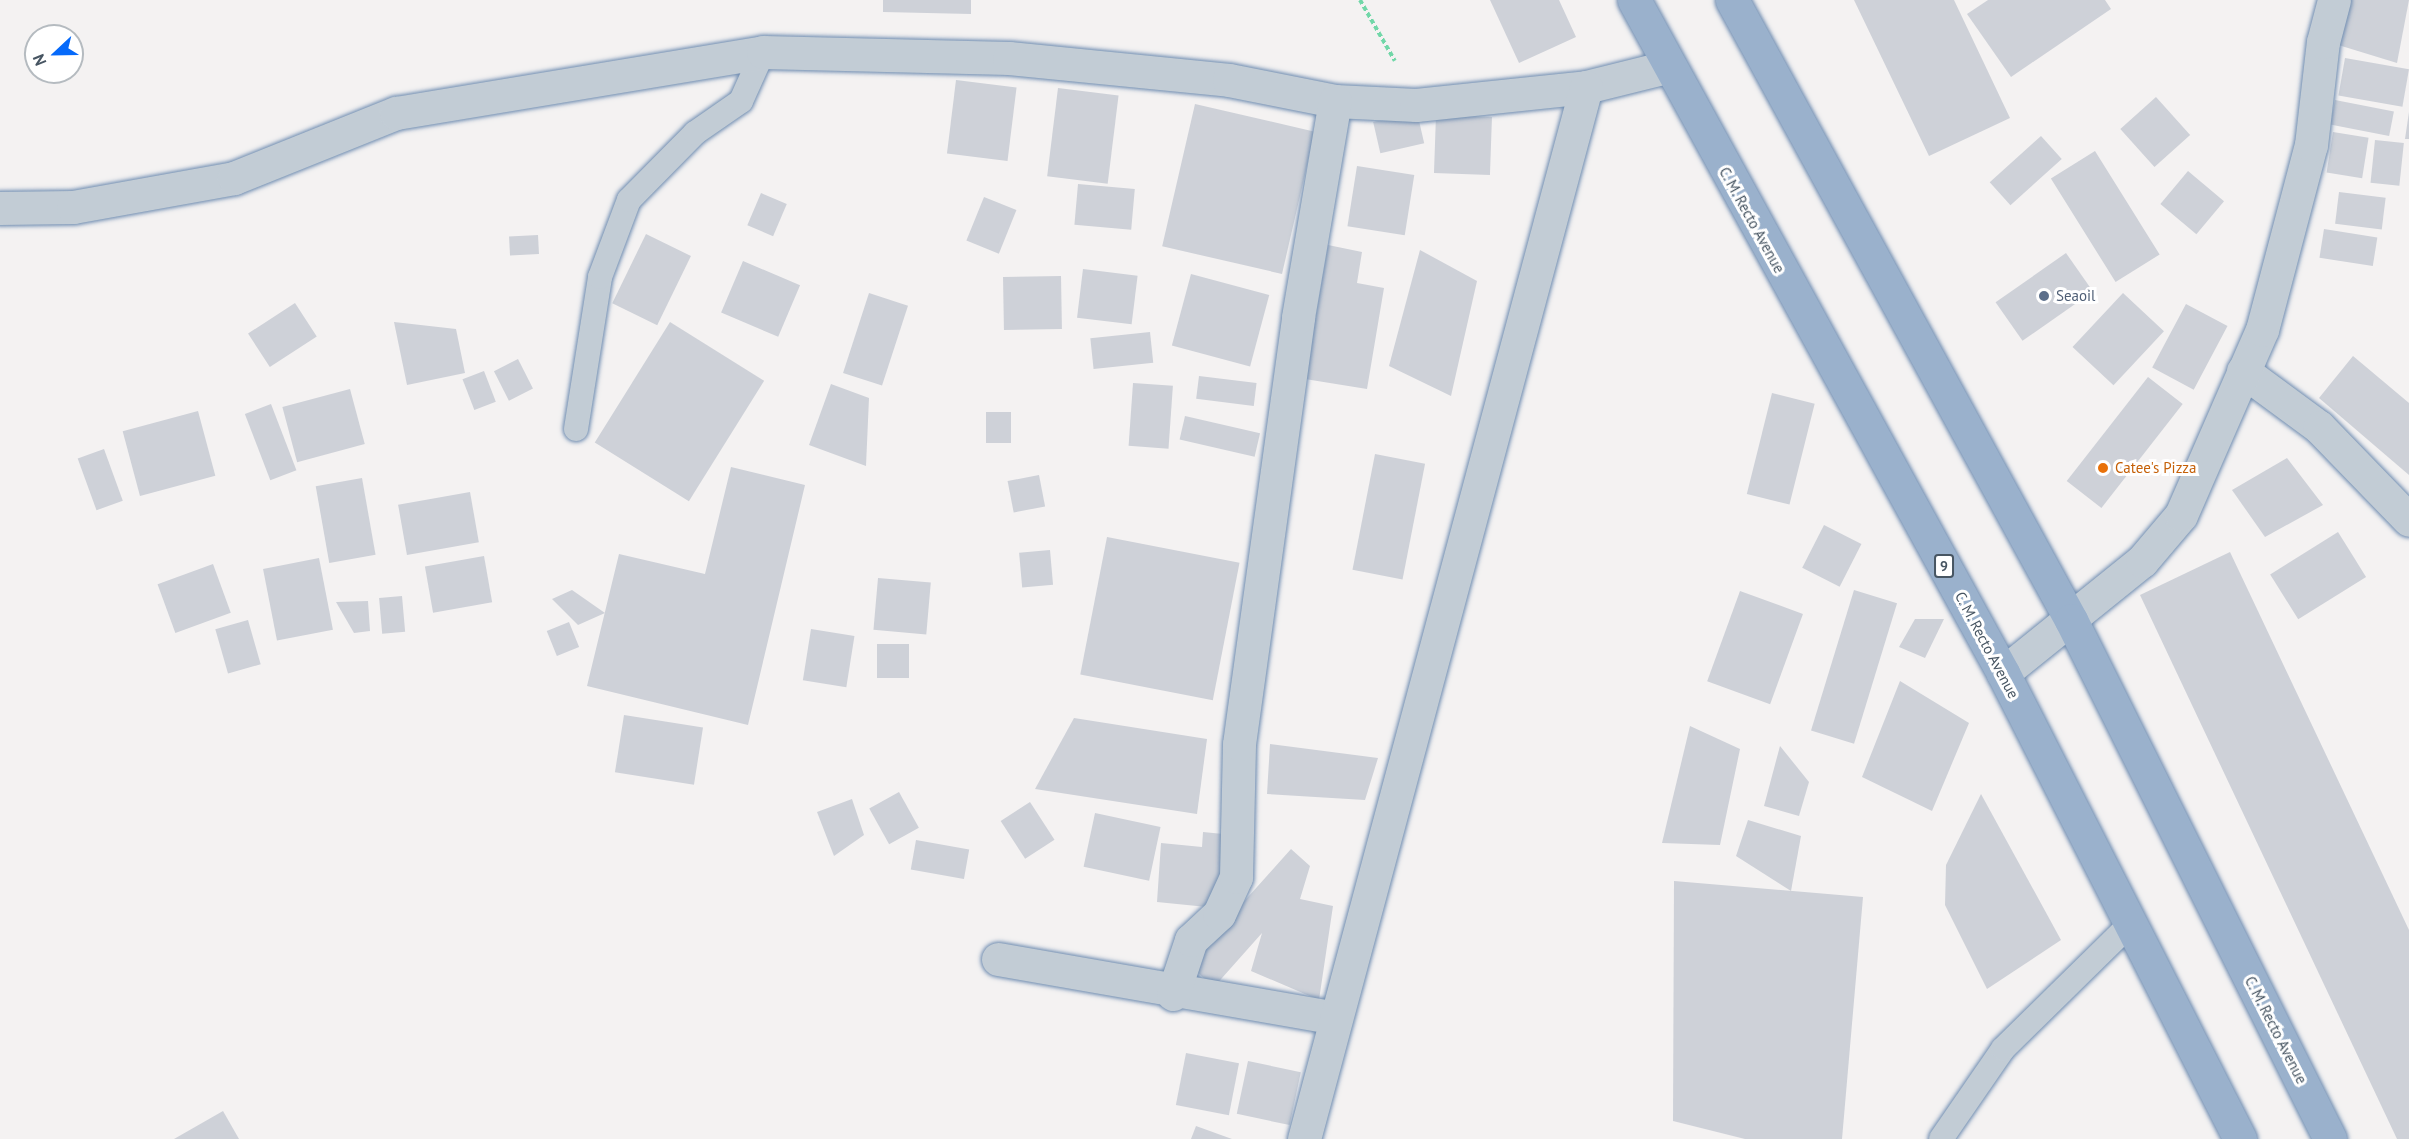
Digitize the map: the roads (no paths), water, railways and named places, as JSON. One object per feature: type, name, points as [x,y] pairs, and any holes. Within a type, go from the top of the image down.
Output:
[{"type":"highway","name":"C. M. Recto Avenue","points":[[1634,0],[1667,67],[2004,673],[2241,1139]]},
{"type":"highway","name":"C. M. Recto Avenue","points":[[1732,0],[2071,620],[2330,1139]]},
{"type":"street","points":[[2004,673],[2161,544],[2181,514],[2262,330],[2311,146],[2323,42],[2334,0]]},
{"type":"street","points":[[0,208],[73,207],[234,178],[396,113],[763,52],[1009,58],[1229,80],[1335,101],[1416,105],[1586,87],[1667,67]]},
{"type":"street","points":[[1304,1139],[1586,87]]},
{"type":"street","points":[[1173,994],[1191,940],[1219,914],[1236,877],[1239,744],[1298,317],[1335,101]]},
{"type":"street","points":[[2243,371],[2319,427],[2409,520]]},
{"type":"street","points":[[998,959],[1173,994],[1335,1018]]},
{"type":"lane","points":[[576,429],[600,277],[629,200],[695,133],[741,101],[763,52]]},
{"type":"lane","points":[[1941,1139],[2003,1049],[2130,924]]},
{"type":"place","name":"Seaoil","points":[[2044,296]]},
{"type":"place","name":"Catee's Pizza","points":[[2103,468]]}]
